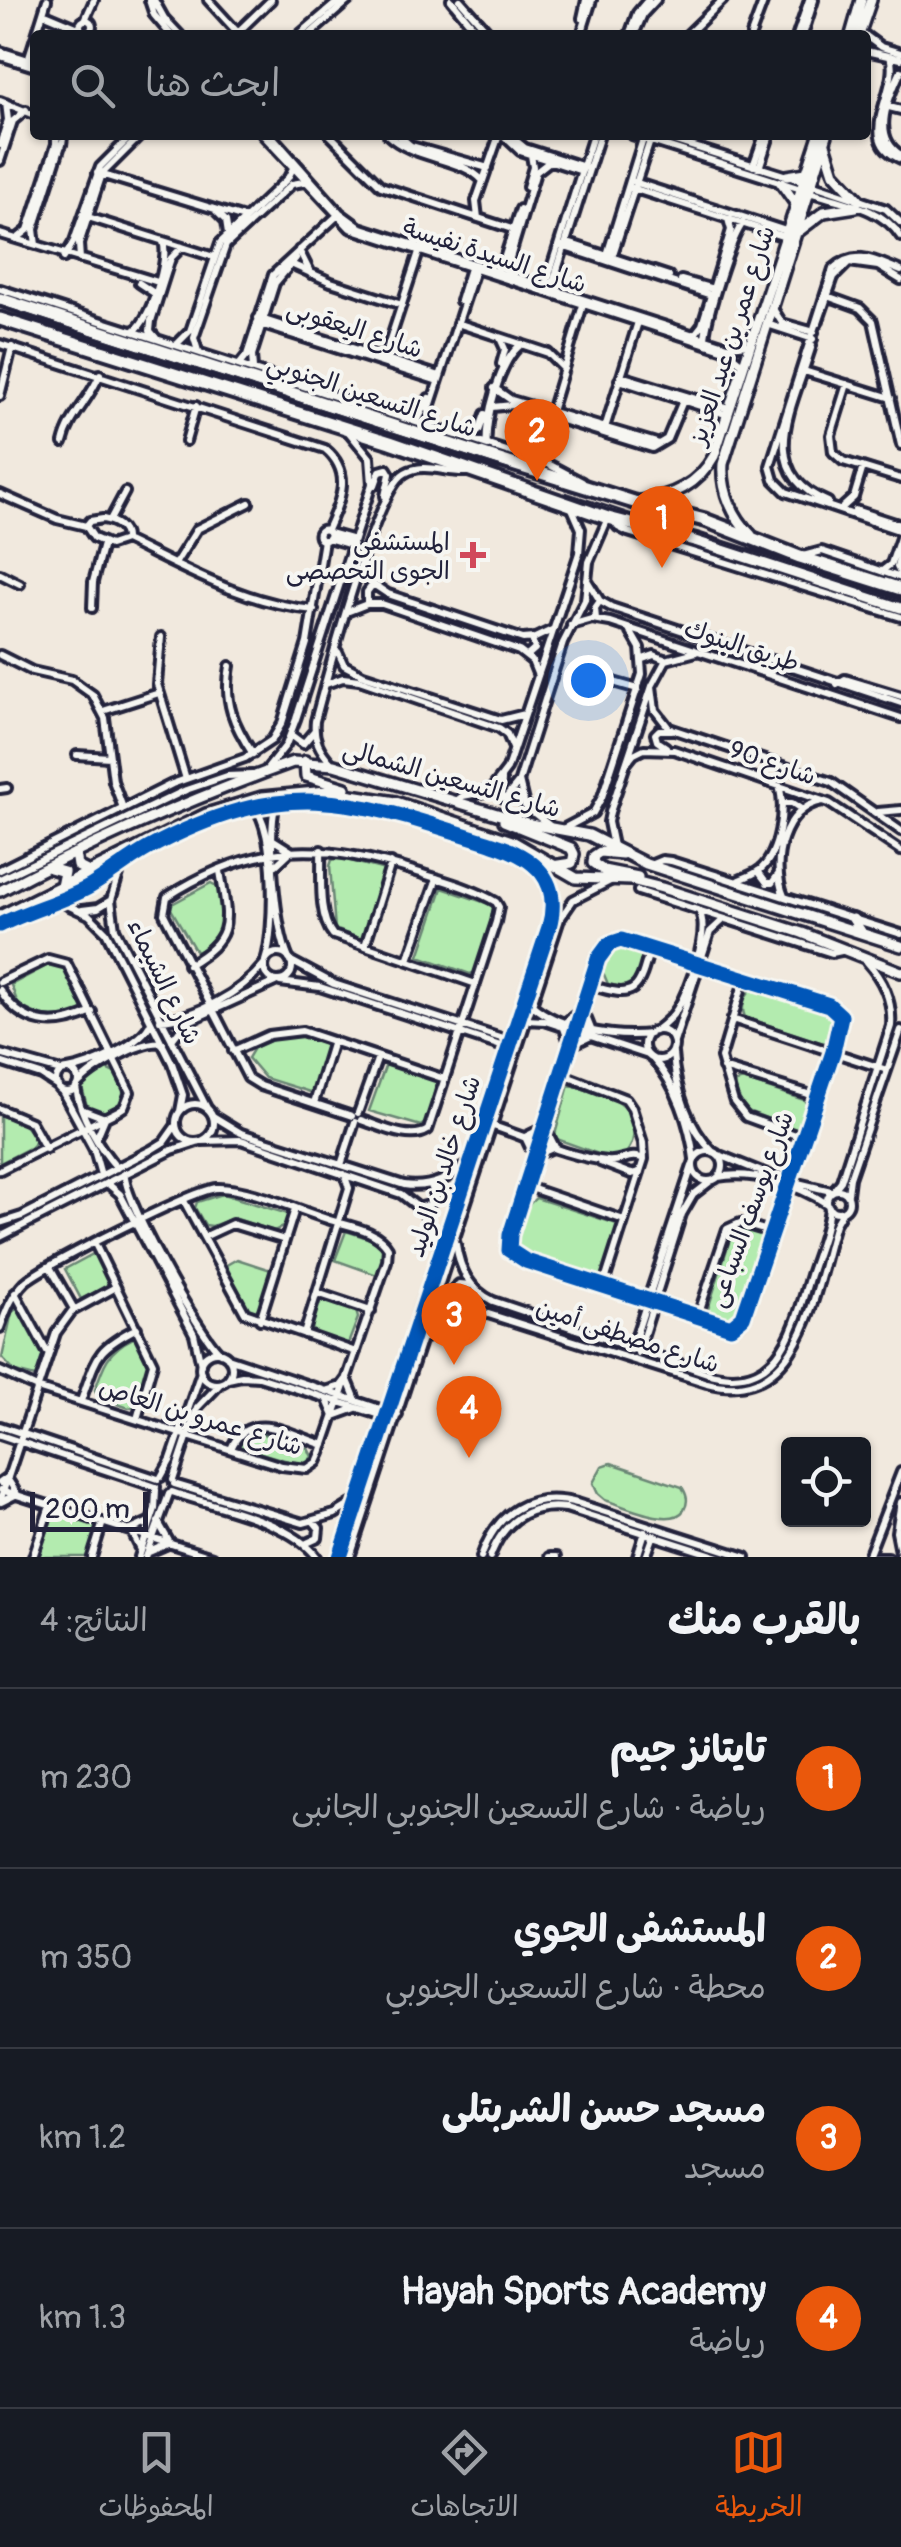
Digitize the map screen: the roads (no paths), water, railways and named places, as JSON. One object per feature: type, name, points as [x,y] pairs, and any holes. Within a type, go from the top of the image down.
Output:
[{"type":"highway","name":"شارع التسعين الجنوبي","points":[[0,299],[197,357],[634,502],[705,520],[901,590]]},
{"type":"highway","name":"شارع التسعين الجنوبي","points":[[0,318],[343,427],[696,546],[901,607]]},
{"type":"highway","points":[[190,378],[189,371],[197,357]]},
{"type":"main road","points":[[860,30],[862,0]]},
{"type":"main road","points":[[861,30],[872,0]]},
{"type":"main road","name":"شارع عمر بن عبد العزيز","points":[[634,502],[674,494],[707,467],[822,140]]},
{"type":"main road","points":[[788,237],[818,215],[857,204],[834,172],[824,140]]},
{"type":"main road","points":[[784,180],[806,184]]},
{"type":"main road","points":[[784,180],[796,204]]},
{"type":"main road","name":"شارع عمر بن عبد العزيز","points":[[757,541],[734,514],[723,468],[772,307],[796,204],[806,184]]},
{"type":"main road","points":[[707,467],[716,475],[723,468]]},
{"type":"main road","points":[[304,760],[306,776],[356,793]]},
{"type":"main road","name":"شارع التسعين الشمالى","points":[[0,892],[45,867],[196,798],[304,760],[334,765],[493,814],[589,835],[649,866],[717,886],[735,886],[819,913],[901,946]]},
{"type":"main road","points":[[404,786],[408,773]]},
{"type":"main road","name":"شارع التسعين الشمالى","points":[[1,920],[192,820],[234,804],[298,791],[356,793],[409,806],[525,852],[576,878],[614,879],[676,898],[710,903],[726,914],[847,949],[901,972]]},
{"type":"main road","points":[[493,814],[573,851],[569,865],[550,865]]},
{"type":"main road","points":[[624,854],[600,852],[593,863],[598,868],[629,874],[641,887]]},
{"type":"main road","points":[[75,853],[77,866],[92,873]]},
{"type":"main road","points":[[45,867],[64,872],[62,887]]},
{"type":"main road","points":[[710,903],[718,898],[717,886]]},
{"type":"main road","points":[[726,914],[724,898],[735,886]]},
{"type":"main road","points":[[853,919],[862,933]]},
{"type":"street","points":[[38,30],[48,0]]},
{"type":"street","points":[[152,0],[154,16],[166,30]]},
{"type":"street","points":[[152,0],[175,30]]},
{"type":"street","points":[[211,0],[239,30]]},
{"type":"street","points":[[245,30],[271,0]]},
{"type":"street","points":[[305,30],[332,4],[320,0]]},
{"type":"street","points":[[315,30],[349,0]]},
{"type":"street","points":[[451,0],[476,30]]},
{"type":"street","points":[[460,0],[487,30]]},
{"type":"street","points":[[580,30],[589,0]]},
{"type":"street","points":[[633,30],[637,14],[648,0]]},
{"type":"street","points":[[635,30],[656,0]]},
{"type":"street","points":[[692,30],[722,0]]},
{"type":"street","points":[[799,0],[806,10]]},
{"type":"street","points":[[801,30],[812,0]]},
{"type":"street","points":[[802,30],[812,0]]},
{"type":"street","points":[[43,13],[88,28],[94,2]]},
{"type":"street","points":[[753,30],[761,2]]},
{"type":"street","points":[[871,41],[901,56]]},
{"type":"street","points":[[871,52],[901,56]]},
{"type":"street","points":[[0,53],[30,63]]},
{"type":"street","points":[[890,56],[894,70],[878,136],[888,153],[901,157]]},
{"type":"street","points":[[887,103],[901,71]]},
{"type":"street","points":[[3,102],[30,112]]},
{"type":"street","points":[[0,145],[8,120],[3,102]]},
{"type":"street","points":[[887,103],[901,108]]},
{"type":"street","points":[[0,160],[13,121],[26,110]]},
{"type":"street","points":[[15,239],[28,230],[60,140]]},
{"type":"street","points":[[37,246],[34,229],[60,140]]},
{"type":"street","points":[[64,257],[100,174],[122,140]]},
{"type":"street","points":[[81,260],[79,246],[100,174],[136,140]]},
{"type":"street","name":"شارع السيدة نفيسة","points":[[267,140],[304,182],[355,230],[694,334],[730,349],[744,365]]},
{"type":"street","name":"شارع السيدة نفيسة","points":[[277,140],[341,217],[360,227],[638,322],[730,349],[750,344]]},
{"type":"street","points":[[335,140],[379,184],[516,230]]},
{"type":"street","points":[[394,140],[406,150],[472,172],[483,181]]},
{"type":"street","points":[[404,140],[411,146],[488,168]]},
{"type":"street","points":[[478,218],[476,201],[501,140]]},
{"type":"street","points":[[510,140],[550,161],[586,170]]},
{"type":"street","points":[[548,288],[595,140]]},
{"type":"street","points":[[610,256],[649,140]]},
{"type":"street","points":[[656,140],[806,184],[857,204],[888,220],[901,237]]},
{"type":"street","points":[[657,140],[756,167],[784,180]]},
{"type":"street","points":[[756,167],[765,140]]},
{"type":"street","points":[[493,152],[523,150],[586,170]]},
{"type":"street","points":[[510,276],[508,267],[532,171],[523,150]]},
{"type":"street","points":[[497,271],[536,172],[550,161]]},
{"type":"street","points":[[176,345],[190,331],[214,257],[228,234],[288,178],[292,169]]},
{"type":"street","points":[[100,174],[244,218]]},
{"type":"street","points":[[197,357],[194,338],[226,245],[292,184],[304,182]]},
{"type":"street","points":[[633,185],[788,237]]},
{"type":"street","points":[[633,185],[788,237]]},
{"type":"street","points":[[462,212],[476,201]]},
{"type":"street","points":[[857,204],[886,209],[901,223]]},
{"type":"street","points":[[216,210],[226,221],[228,234]]},
{"type":"street","points":[[88,217],[214,257]]},
{"type":"street","points":[[239,365],[247,355],[276,276],[341,217]]},
{"type":"street","points":[[705,338],[731,230],[728,218]]},
{"type":"street","points":[[694,334],[702,325],[712,292],[743,223]]},
{"type":"street","points":[[0,236],[158,282]]},
{"type":"street","points":[[0,236],[142,284],[154,294]]},
{"type":"street","points":[[133,331],[145,321],[158,282],[166,252],[162,241]]},
{"type":"street","points":[[562,244],[610,256],[641,269]]},
{"type":"street","points":[[562,244],[712,292]]},
{"type":"street","points":[[156,338],[150,321],[171,258],[182,247]]},
{"type":"street","points":[[300,252],[312,275]]},
{"type":"street","points":[[384,361],[419,252]]},
{"type":"street","points":[[901,271],[862,257],[847,258],[833,269],[784,424],[788,469],[803,489],[825,503],[901,530]]},
{"type":"street","points":[[901,280],[878,264],[859,261],[844,265],[834,276],[771,458],[772,476],[786,492],[857,511],[901,530]]},
{"type":"street","points":[[288,263],[402,305]]},
{"type":"street","points":[[432,428],[428,414],[437,378],[473,267]]},
{"type":"street","points":[[0,289],[156,338],[197,357],[239,365],[356,408],[470,439],[488,451],[495,388],[510,354],[522,344]]},
{"type":"street","points":[[827,296],[853,304],[871,318],[901,446]]},
{"type":"street","points":[[550,414],[584,305]]},
{"type":"street","points":[[772,307],[782,323],[812,335]]},
{"type":"street","points":[[253,370],[251,358],[260,321]]},
{"type":"street","name":"شارع اليعقوبى","points":[[260,321],[437,378]]},
{"type":"street","points":[[455,322],[548,352],[570,348]]},
{"type":"street","points":[[604,432],[638,322]]},
{"type":"street","points":[[767,324],[812,335]]},
{"type":"street","points":[[470,439],[481,428],[495,388],[505,351],[500,337]]},
{"type":"street","points":[[0,344],[304,440],[330,452],[340,470],[343,489],[327,536],[307,643],[280,728],[266,746],[186,778],[0,870]]},
{"type":"street","points":[[0,396],[12,347]]},
{"type":"street","points":[[548,352],[564,369]]},
{"type":"street","points":[[804,371],[891,398]]},
{"type":"street","points":[[63,443],[67,426],[100,374]]},
{"type":"street","points":[[417,422],[437,378]]},
{"type":"street","points":[[620,378],[729,412]]},
{"type":"street","points":[[846,384],[830,444],[839,458],[899,479],[901,465]]},
{"type":"street","points":[[495,388],[509,399],[550,414],[650,444],[665,435],[681,398]]},
{"type":"street","points":[[492,407],[509,404],[550,414]]},
{"type":"street","points":[[186,441],[196,406]]},
{"type":"street","points":[[343,427],[370,458],[370,493]]},
{"type":"street","points":[[857,511],[854,497],[863,467]]},
{"type":"street","points":[[0,879],[186,790],[234,775],[260,775],[290,735],[370,493],[380,471],[386,468],[390,474],[386,497]]},
{"type":"street","points":[[290,735],[303,744],[314,731],[362,563],[397,478],[414,469],[472,471]]},
{"type":"street","points":[[110,520],[125,492]]},
{"type":"street","points":[[0,494],[57,519],[86,526],[96,519],[110,520],[122,529],[125,540],[243,596],[282,607],[314,610]]},
{"type":"street","points":[[843,507],[854,497]]},
{"type":"street","points":[[175,564],[192,534],[203,524],[250,503]]},
{"type":"street","points":[[570,505],[579,523],[581,540],[502,779],[501,796],[505,800],[519,780],[570,625],[585,600],[590,562],[610,518]]},
{"type":"street","points":[[86,526],[104,544],[125,540]]},
{"type":"street","points":[[882,571],[892,564],[901,530]]},
{"type":"street","points":[[581,540],[591,532],[600,537]]},
{"type":"street","points":[[327,536],[353,543]]},
{"type":"street","points":[[92,608],[93,582],[104,544]]},
{"type":"street","points":[[800,557],[822,551],[901,576]]},
{"type":"street","points":[[901,552],[897,566],[901,576]]},
{"type":"street","points":[[362,563],[374,584],[406,600],[523,639],[555,628]]},
{"type":"street","points":[[777,571],[901,617]]},
{"type":"street","points":[[0,574],[20,584]]},
{"type":"street","points":[[587,580],[600,601],[595,608],[596,619]]},
{"type":"street","points":[[367,604],[367,592],[374,584]]},
{"type":"street","name":"طريق البنوك","points":[[600,601],[837,684],[901,700]]},
{"type":"street","points":[[348,612],[367,604],[387,605],[527,656],[538,678]]},
{"type":"street","name":"طريق البنوك","points":[[570,625],[596,619],[629,628],[901,718]]},
{"type":"street","points":[[519,780],[526,806],[557,830],[593,813],[638,689],[643,659],[629,628]]},
{"type":"street","points":[[161,637],[159,693],[186,778]]},
{"type":"street","points":[[527,656],[534,649],[532,639]]},
{"type":"street","points":[[336,648],[346,667],[387,686],[503,725],[526,713]]},
{"type":"street","points":[[613,846],[608,818],[652,686],[666,660],[686,652],[704,653]]},
{"type":"street","points":[[0,655],[32,671],[72,680],[93,695],[103,711],[123,808]]},
{"type":"street","points":[[643,659],[654,655],[666,660]]},
{"type":"street","points":[[230,666],[230,713],[253,754]]},
{"type":"street","points":[[343,678],[346,667]]},
{"type":"street","points":[[578,672],[638,689]]},
{"type":"street","points":[[325,685],[343,678],[387,686]]},
{"type":"street","points":[[652,686],[657,714],[673,730]]},
{"type":"street","points":[[103,711],[159,693]]},
{"type":"street","points":[[503,725],[514,750]]},
{"type":"street","points":[[668,748],[656,741],[655,734],[659,730],[673,730]]},
{"type":"street","name":"شارع 90","points":[[673,730],[831,782],[901,831]]},
{"type":"street","points":[[314,731],[320,748],[334,765]]},
{"type":"street","points":[[626,764],[644,749],[668,748]]},
{"type":"street","name":"شارع 90","points":[[668,748],[824,801],[901,851]]},
{"type":"street","points":[[78,754],[110,756]]},
{"type":"street","points":[[455,802],[464,796],[490,791],[502,779]]},
{"type":"street","points":[[735,886],[765,864],[782,803],[778,785]]},
{"type":"street","points":[[1,920],[84,890],[202,823],[276,802],[334,800],[362,804],[525,852],[544,874],[553,901],[563,899],[568,905],[614,879]]},
{"type":"street","points":[[758,871],[766,882],[772,882],[793,818],[801,809],[824,801]]},
{"type":"street","points":[[255,857],[269,840],[276,802]]},
{"type":"street","points":[[782,803],[792,803],[801,809]]},
{"type":"street","points":[[209,1007],[181,1026],[167,1042],[148,1043],[114,1055],[86,1066],[65,1071],[57,1078],[60,1088],[69,1092],[88,1073],[114,1055],[144,1035],[156,1020],[178,1018],[290,974],[269,840],[264,821],[253,806]]},
{"type":"street","points":[[874,810],[901,810]]},
{"type":"street","points":[[593,813],[600,820],[608,818]]},
{"type":"street","points":[[269,840],[290,851]]},
{"type":"street","points":[[320,850],[328,928],[337,938],[476,984]]},
{"type":"street","points":[[320,850],[353,853],[390,863],[492,899],[500,907],[457,1047],[425,1133],[412,1134],[357,1118],[254,1082],[244,1072],[209,1007],[164,914],[163,905],[171,894],[220,871],[255,857],[320,850]]},
{"type":"street","points":[[272,866],[290,851]]},
{"type":"street","points":[[255,857],[272,866]]},
{"type":"street","points":[[649,866],[668,860],[735,886],[784,897],[819,913],[901,934]]},
{"type":"street","points":[[365,946],[390,863]]},
{"type":"street","name":"شارع الشيماء","points":[[122,865],[111,900],[115,939],[167,1042],[207,1108]]},
{"type":"street","points":[[272,866],[272,934],[264,973],[277,982],[320,987],[451,1026]]},
{"type":"street","points":[[188,965],[216,948],[224,933],[220,871]]},
{"type":"street","points":[[777,876],[784,897]]},
{"type":"street","points":[[408,960],[436,878]]},
{"type":"street","points":[[676,898],[698,910],[726,914]]},
{"type":"street","name":"شارع الشيماء","points":[[54,900],[81,910],[115,939]]},
{"type":"street","points":[[81,910],[98,908],[111,900]]},
{"type":"street","name":"شارع خالد بن الوليد","points":[[350,1557],[360,1498],[394,1393],[472,1160],[497,1112],[514,1046],[531,1004],[553,901]]},
{"type":"street","name":"شارع خالد بن الوليد","points":[[340,1557],[397,1417],[488,1140],[489,1125],[539,966],[568,905]]},
{"type":"street","points":[[698,910],[705,926],[698,962]]},
{"type":"street","points":[[634,1353],[685,1207],[723,1166],[698,1136],[686,1108],[673,1053],[698,962],[710,932],[726,914]]},
{"type":"street","name":"شارع يوسف السباعى","points":[[627,941],[698,962],[837,1009],[842,1022],[741,1322],[725,1328],[526,1262],[512,1253],[510,1234],[600,953],[609,944],[627,941]]},
{"type":"street","points":[[590,985],[618,993],[632,991],[641,980],[650,948]]},
{"type":"street","points":[[694,974],[682,957],[699,950]]},
{"type":"street","points":[[218,1022],[223,1000],[276,953],[334,984],[514,1046]]},
{"type":"street","points":[[668,1308],[655,1288],[693,1162],[702,1152],[715,1153],[788,1184],[842,1212],[849,1206],[850,1178],[890,1032],[892,1005],[880,978],[863,957]]},
{"type":"street","points":[[0,1170],[124,1106],[129,1100],[130,1084],[72,972],[63,962],[48,959],[0,986],[10,1007],[24,1016],[64,1024],[92,1012]]},
{"type":"street","points":[[712,966],[694,974],[676,1010],[652,1032],[644,1046],[670,1082],[690,1134],[698,1178],[746,1174],[848,1194]]},
{"type":"street","points":[[745,977],[722,1054],[724,1068],[741,1114],[804,1138]]},
{"type":"street","points":[[201,989],[223,1000]]},
{"type":"street","points":[[892,1005],[899,997]]},
{"type":"street","points":[[531,1004],[564,1024],[650,1057],[664,1060],[673,1053]]},
{"type":"street","points":[[526,1020],[564,1024],[583,1008],[592,1033]]},
{"type":"street","points":[[451,1026],[468,1011]]},
{"type":"street","points":[[468,1011],[476,1034]]},
{"type":"street","points":[[200,1015],[218,1022]]},
{"type":"street","points":[[732,1019],[888,1070]]},
{"type":"street","points":[[564,1024],[570,1046],[592,1033],[622,1037],[667,1032],[674,1042]]},
{"type":"street","points":[[451,1026],[457,1047]]},
{"type":"street","points":[[828,1206],[888,1070],[901,1030]]},
{"type":"street","points":[[234,1051],[269,1035],[307,1032],[444,1080]]},
{"type":"street","points":[[457,1047],[476,1034]]},
{"type":"street","points":[[314,1104],[333,1041]]},
{"type":"street","name":"شارع الشيماء","points":[[167,1042],[182,1089],[180,1111]]},
{"type":"street","points":[[0,1054],[77,1076],[80,1113],[72,1136]]},
{"type":"street","points":[[341,1165],[378,1057]]},
{"type":"street","points":[[0,1062],[48,1078],[60,1088],[87,1127],[103,1179],[132,1209],[153,1215],[144,1234]]},
{"type":"street","points":[[724,1068],[818,1098]]},
{"type":"street","points":[[561,1074],[626,1099],[640,1135],[644,1160],[603,1286]]},
{"type":"street","points":[[121,1170],[158,1146],[176,1125],[180,1111],[193,1104],[207,1108],[213,1116],[241,1132],[404,1185],[431,1185],[452,1176],[472,1160]]},
{"type":"street","points":[[0,1109],[31,1122],[46,1148]]},
{"type":"street","points":[[497,1112],[507,1131]]},
{"type":"street","points":[[80,1113],[105,1118]]},
{"type":"street","points":[[0,1223],[121,1170],[200,1141],[213,1131],[213,1116]]},
{"type":"street","points":[[93,1140],[105,1118]]},
{"type":"street","points":[[176,1125],[185,1139],[241,1140],[401,1194],[420,1207],[441,1252]]},
{"type":"street","points":[[489,1125],[595,1159],[630,1174],[637,1184]]},
{"type":"street","points":[[525,1137],[544,1126],[555,1146]]},
{"type":"street","points":[[488,1140],[507,1131]]},
{"type":"street","points":[[630,1156],[640,1135]]},
{"type":"street","points":[[72,1136],[93,1140],[121,1170],[132,1209],[194,1334],[201,1369],[208,1382],[250,1376],[325,1393],[347,1378],[357,1404]]},
{"type":"street","points":[[525,1137],[534,1156],[555,1146]]},
{"type":"street","points":[[595,1159],[614,1162],[630,1156],[644,1160]]},
{"type":"street","points":[[630,1174],[641,1172]]},
{"type":"street","points":[[304,1334],[349,1188],[344,1174]]},
{"type":"street","points":[[0,1236],[103,1179]]},
{"type":"street","points":[[349,1188],[364,1181]]},
{"type":"street","points":[[420,1207],[433,1202],[435,1193],[431,1185]]},
{"type":"street","points":[[526,1186],[624,1220]]},
{"type":"street","name":"شارع عمرو بن العاص","points":[[0,1328],[16,1294],[33,1276],[203,1191],[224,1188],[295,1209],[378,1236],[388,1248],[387,1261],[324,1446],[317,1462],[300,1470],[37,1388],[0,1372]]},
{"type":"street","points":[[184,1201],[242,1310],[260,1320],[356,1352]]},
{"type":"street","name":"شارع مصطفى أمين","points":[[807,1301],[828,1206]]},
{"type":"street","points":[[132,1209],[121,1230],[144,1234]]},
{"type":"street","points":[[260,1320],[295,1209]]},
{"type":"street","name":"شارع مصطفى أمين","points":[[467,1312],[500,1316],[719,1376],[750,1374],[768,1366],[784,1349],[842,1212]]},
{"type":"street","points":[[696,1318],[727,1229],[740,1223],[771,1232]]},
{"type":"street","points":[[204,1237],[236,1224],[285,1240]]},
{"type":"street","points":[[144,1234],[200,1331],[232,1366],[224,1382],[200,1404],[158,1483],[155,1520],[170,1543]]},
{"type":"street","points":[[456,1238],[459,1260],[471,1285]]},
{"type":"street","points":[[95,1244],[153,1367],[137,1419]]},
{"type":"street","points":[[50,1267],[74,1309]]},
{"type":"street","points":[[467,1312],[452,1308],[449,1294],[459,1284],[471,1285]]},
{"type":"street","name":"شارع مصطفى أمين","points":[[471,1285],[503,1305],[634,1353]]},
{"type":"street","points":[[0,1502],[48,1353],[62,1323],[74,1309],[116,1287]]},
{"type":"street","points":[[644,1313],[632,1296],[655,1288]]},
{"type":"street","points":[[317,1293],[370,1310]]},
{"type":"street","points":[[16,1294],[48,1353]]},
{"type":"street","points":[[634,1353],[650,1302]]},
{"type":"street","points":[[421,1342],[440,1325],[467,1312]]},
{"type":"street","points":[[81,1400],[100,1351],[137,1328]]},
{"type":"street","points":[[143,1555],[172,1488],[206,1356],[224,1355],[397,1417]]},
{"type":"street","points":[[325,1393],[334,1416],[357,1404]]},
{"type":"street","points":[[373,1410],[394,1393]]},
{"type":"street","points":[[373,1410],[383,1430]]},
{"type":"street","points":[[231,1449],[242,1430],[256,1425],[324,1446]]},
{"type":"street","points":[[0,1426],[21,1438]]},
{"type":"street","points":[[0,1435],[21,1438],[158,1483],[287,1531],[317,1557]]},
{"type":"street","points":[[888,1557],[872,1557],[901,1472]]},
{"type":"street","points":[[158,1483],[162,1494],[172,1488],[289,1520],[314,1522],[336,1514],[360,1498]]},
{"type":"street","points":[[3,1485],[50,1506],[212,1557]]},
{"type":"street","points":[[3,1485],[17,1494]]},
{"type":"street","points":[[0,1502],[17,1494]]},
{"type":"street","points":[[480,1557],[498,1522],[526,1503],[551,1498],[719,1557]]},
{"type":"street","points":[[901,1502],[896,1532],[901,1557]]},
{"type":"street","points":[[34,1557],[50,1506]]},
{"type":"street","points":[[490,1557],[504,1529],[529,1511],[552,1507],[593,1512]]},
{"type":"street","points":[[131,1530],[155,1520]]},
{"type":"street","points":[[92,1557],[104,1522]]},
{"type":"street","points":[[306,1544],[318,1538],[319,1528],[314,1522]]},
{"type":"street","points":[[131,1530],[143,1555]]},
{"type":"street","points":[[637,1557],[651,1531]]},
{"type":"street","points":[[646,1557],[651,1531]]},
{"type":"street","points":[[651,1531],[746,1557]]},
{"type":"street","points":[[143,1555],[170,1543]]},
{"type":"railway","points":[[0,306],[508,470]]},
{"type":"railway","points":[[566,493],[901,602]]},
{"type":"place","name":"المستشفى الجوي","points":[[537,481]]},
{"type":"place","name":"المستشفى الجوى التخصصى","points":[[473,555]]},
{"type":"place","name":"تايتانز جيم","points":[[662,568]]},
{"type":"place","name":"مسجد حسن الشربتلى","points":[[454,1365]]},
{"type":"place","name":"Hayah Sports Academy","points":[[469,1458]]}]
